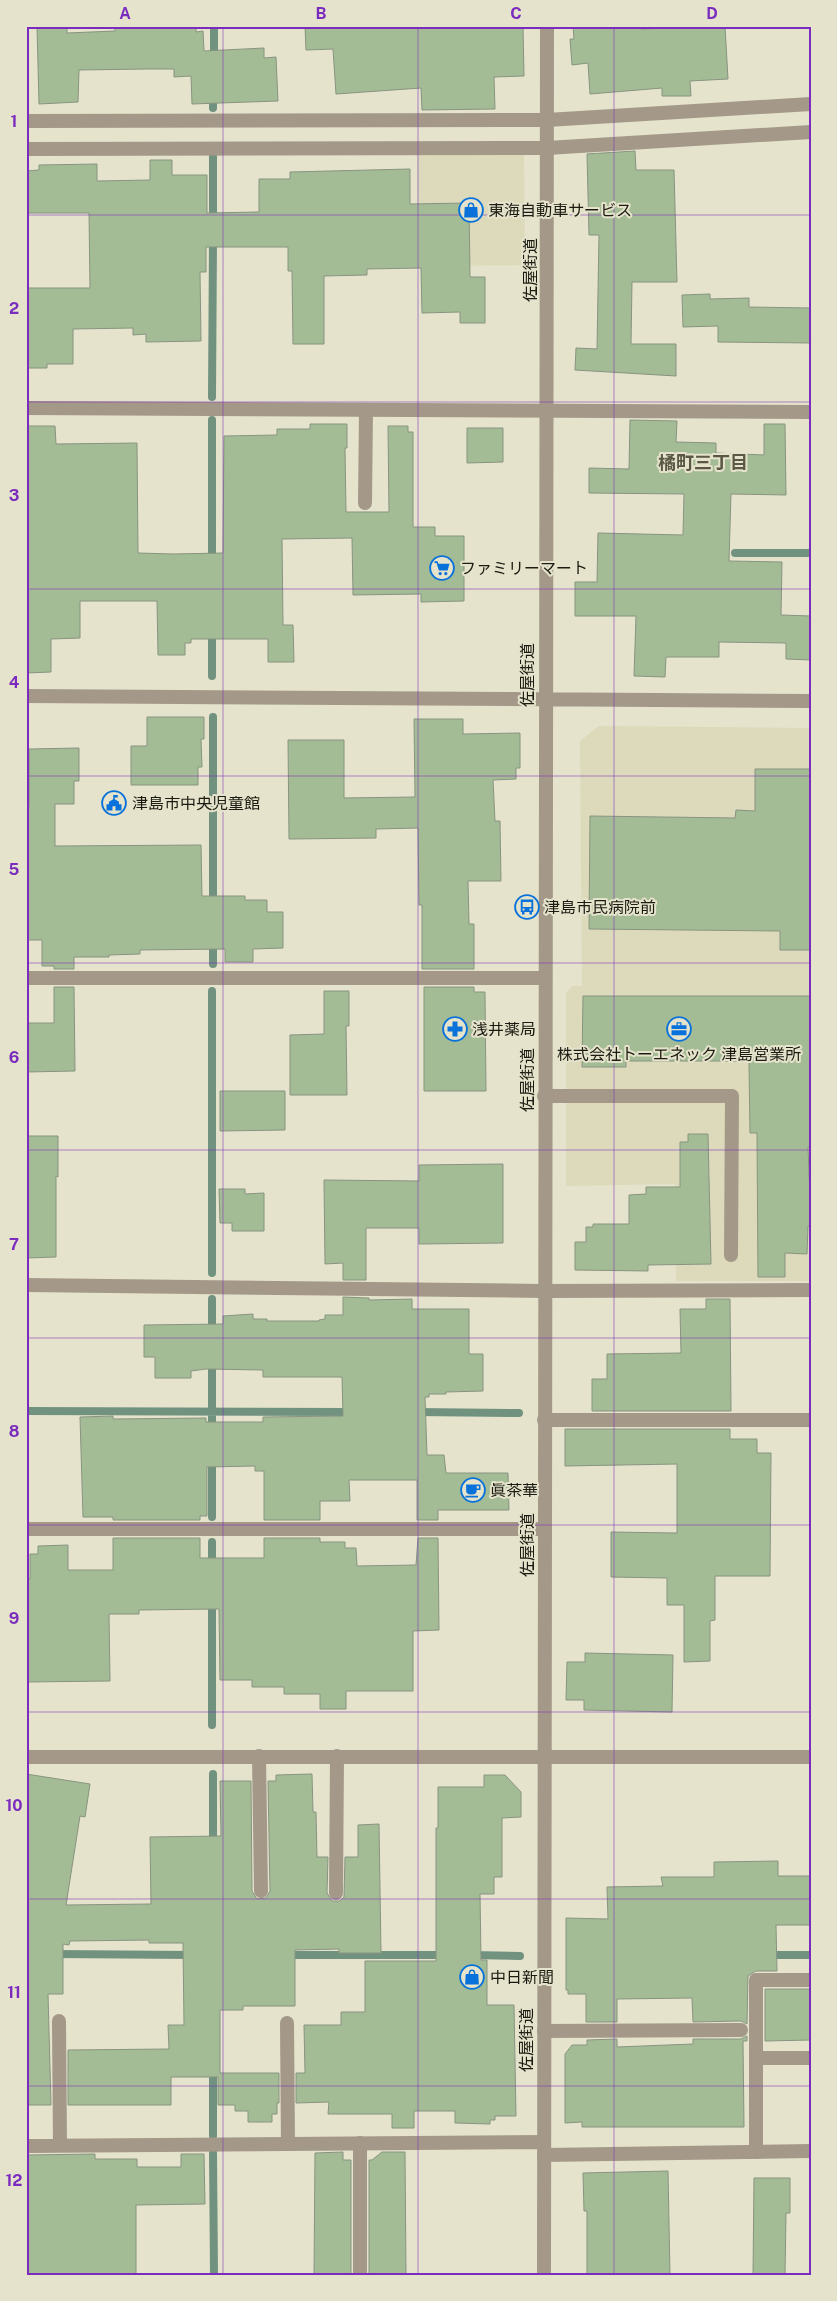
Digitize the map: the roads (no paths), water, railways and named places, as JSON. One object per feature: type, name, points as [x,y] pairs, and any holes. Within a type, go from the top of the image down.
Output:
[{"type":"street","name":"佐屋街道","points":[[544,2275],[544,978],[547,26]]},
{"type":"street","points":[[26,121],[547,120],[811,104]]},
{"type":"street","points":[[26,149],[547,148],[811,132]]},
{"type":"street","points":[[26,408],[811,412]]},
{"type":"street","points":[[365,503],[366,410]]},
{"type":"street","points":[[26,696],[811,702]]},
{"type":"street","points":[[26,978],[544,978]]},
{"type":"street","points":[[544,1096],[732,1096],[731,1255]]},
{"type":"street","points":[[26,1285],[544,1290],[811,1290]]},
{"type":"street","points":[[544,1420],[811,1420]]},
{"type":"street","points":[[26,1529],[544,1530]]},
{"type":"street","points":[[259,1756],[261,1891]]},
{"type":"street","points":[[336,1893],[337,1756]]},
{"type":"street","points":[[26,1757],[811,1757]]},
{"type":"street","points":[[756,2152],[756,1980],[811,1980]]},
{"type":"street","points":[[59,2021],[60,2146]]},
{"type":"street","points":[[287,2023],[288,2144]]},
{"type":"street","points":[[544,2030],[741,2030]]},
{"type":"street","points":[[756,2058],[811,2058]]},
{"type":"street","points":[[26,2146],[360,2143],[544,2149],[811,2151]]},
{"type":"street","points":[[360,2143],[360,2275]]},
{"type":"waterway","points":[[214,26],[214,59]]},
{"type":"waterway","points":[[213,93],[213,108]]},
{"type":"waterway","points":[[213,156],[213,222]]},
{"type":"waterway","points":[[212,397],[213,238]]},
{"type":"waterway","points":[[212,420],[212,563]]},
{"type":"waterway","points":[[735,553],[811,553]]},
{"type":"waterway","points":[[212,630],[212,676]]},
{"type":"waterway","points":[[213,717],[213,905]]},
{"type":"waterway","points":[[213,939],[213,964]]},
{"type":"waterway","points":[[212,991],[212,1273]]},
{"type":"waterway","points":[[212,1299],[212,1335]]},
{"type":"waterway","points":[[212,1361],[212,1432]]},
{"type":"waterway","points":[[26,1411],[352,1412]]},
{"type":"waterway","points":[[416,1412],[519,1413]]},
{"type":"waterway","points":[[212,1459],[212,1517]]},
{"type":"waterway","points":[[212,1542],[212,1567]]},
{"type":"waterway","points":[[212,1599],[212,1725]]},
{"type":"waterway","points":[[213,1774],[213,1844]]},
{"type":"waterway","points":[[53,1954],[192,1955]]},
{"type":"waterway","points":[[286,1955],[444,1955]]},
{"type":"waterway","points":[[471,1955],[520,1956]]},
{"type":"waterway","points":[[766,1955],[811,1955]]},
{"type":"waterway","points":[[213,2068],[213,2136]]},
{"type":"waterway","points":[[213,2153],[214,2275]]},
{"type":"place","name":"東海自動車サービス","points":[[471,210]]},
{"type":"place","name":"ファミリーマート","points":[[442,568]]},
{"type":"place","name":"津島市中央児童館","points":[[114,803]]},
{"type":"place","name":"津島市民病院前","points":[[527,907]]},
{"type":"place","name":"浅井薬局","points":[[455,1029]]},
{"type":"place","name":"株式会社トーエネック 津島営業所","points":[[679,1029]]},
{"type":"place","name":"眞茶華","points":[[473,1490]]},
{"type":"place","name":"中日新聞","points":[[472,1977]]},
{"type":"district","name":"橘町三丁目","points":[[703,463]]}]
